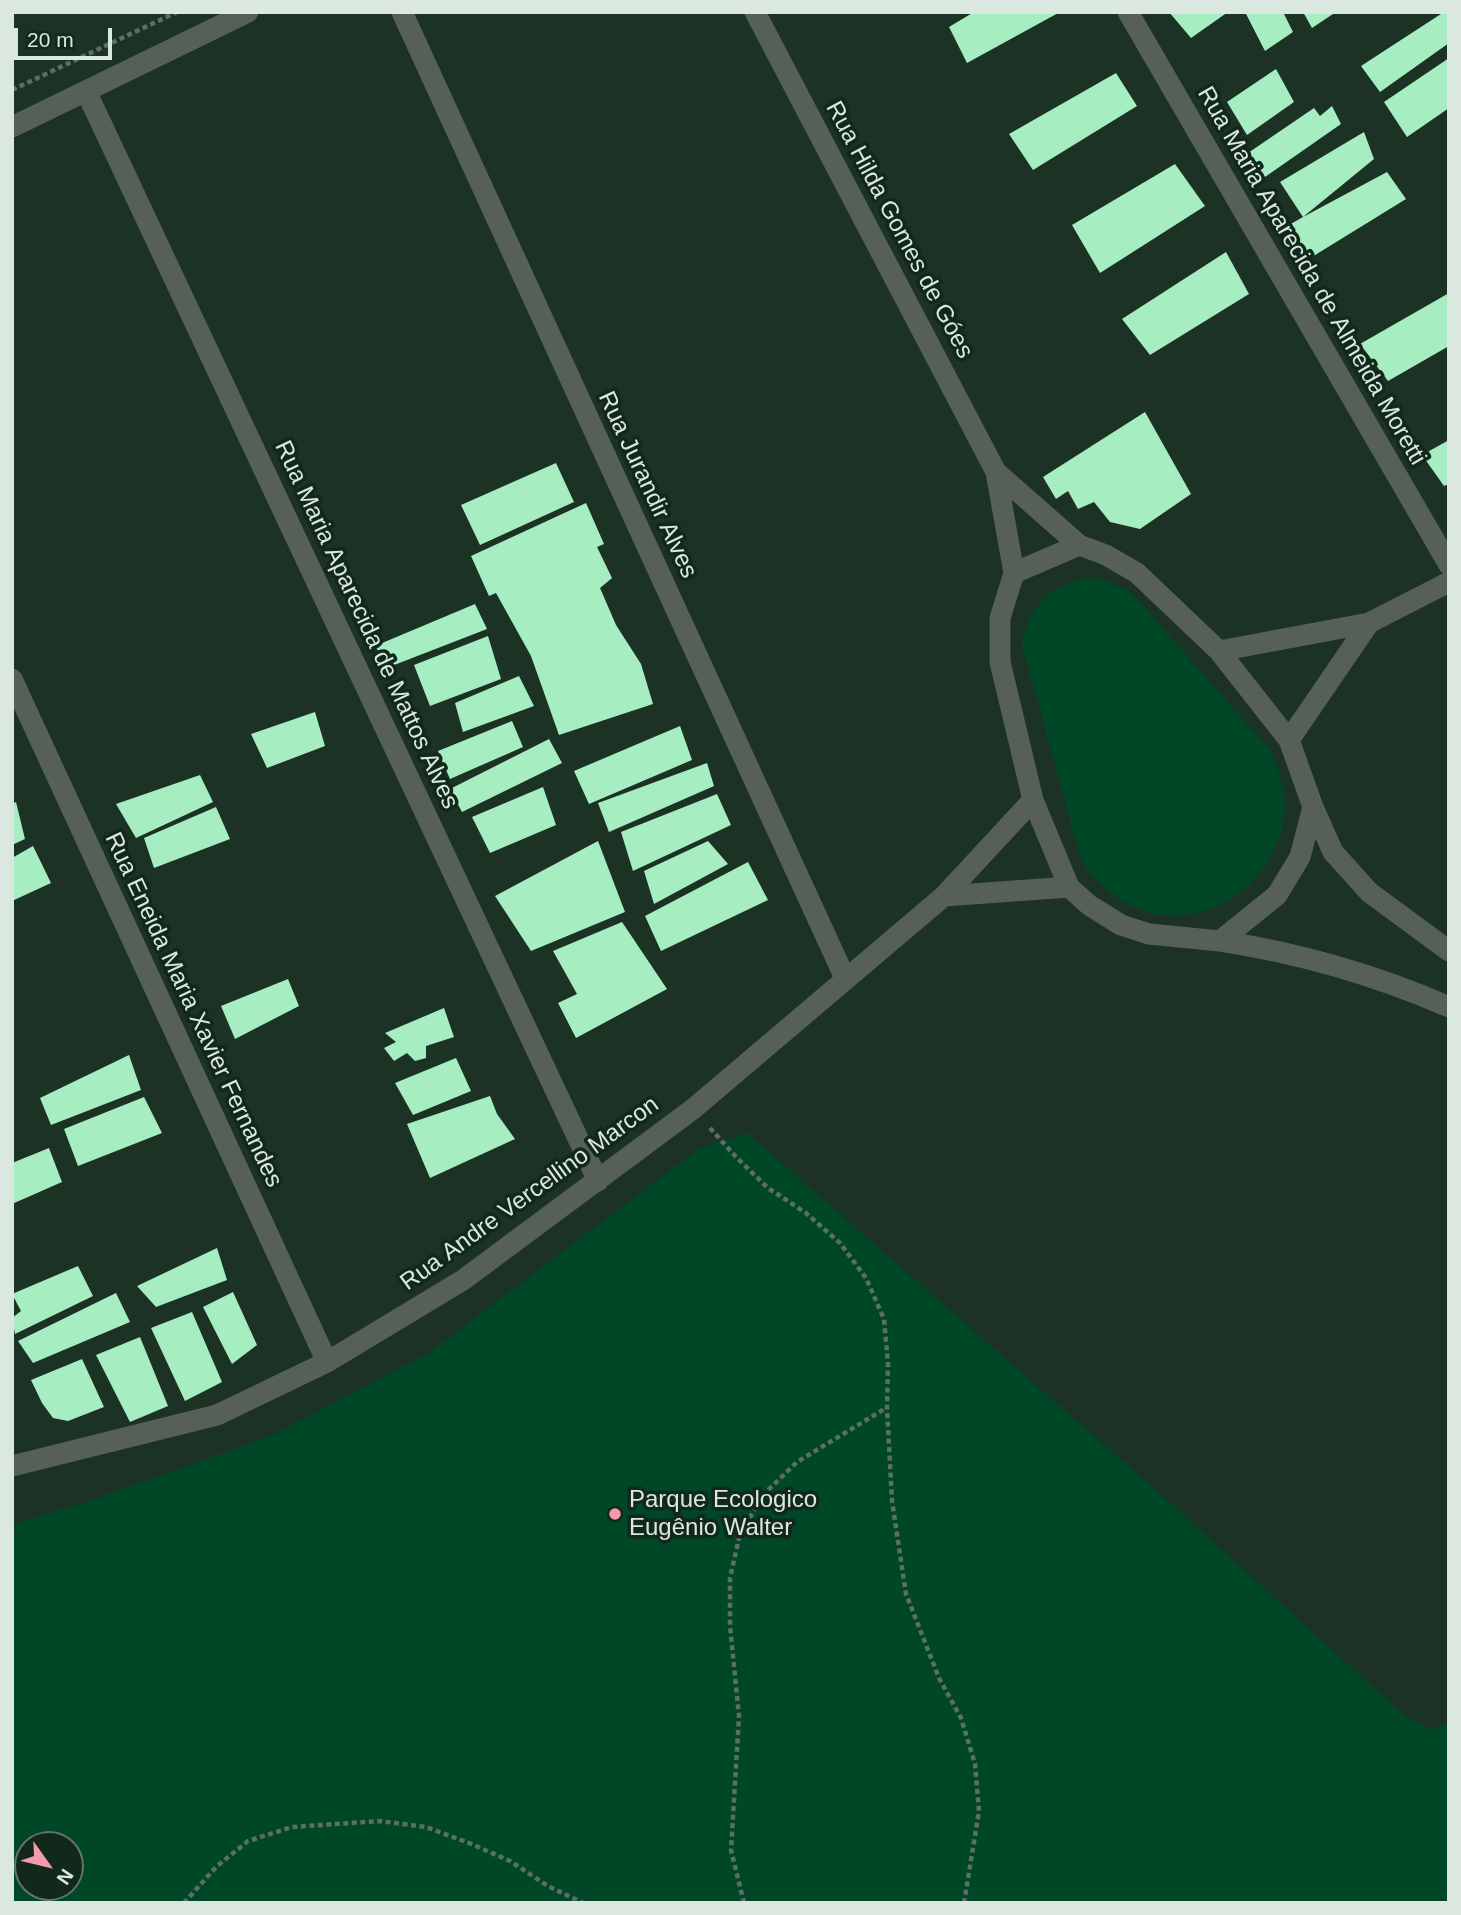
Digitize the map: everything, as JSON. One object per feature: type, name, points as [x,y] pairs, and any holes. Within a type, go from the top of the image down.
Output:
[{"type":"street","points":[[12,127],[248,12]]},
{"type":"street","name":"Rua Jurandir Alves","points":[[402,12],[845,978]]},
{"type":"street","name":"Rua Hilda Gomes de Góes","points":[[755,12],[996,472],[1014,573]]},
{"type":"street","name":"Rua Maria Aparecida de Almeida Moretti","points":[[1128,12],[1449,565]]},
{"type":"street","name":"Rua Maria Aparecida de Mattos Alves","points":[[86,91],[598,1181]]},
{"type":"street","name":"Rua Hilda Gomes de Góes","points":[[996,472],[1079,545],[1106,555],[1137,573],[1219,651],[1289,740],[1313,807],[1333,852],[1369,891],[1449,951]]},
{"type":"street","points":[[1079,545],[1014,573],[1000,618],[1000,662],[1033,800],[1069,887],[1089,905],[1121,926],[1149,933],[1265,948],[1350,970],[1410,990],[1449,1007]]},
{"type":"street","points":[[1219,651],[1369,623],[1449,582]]},
{"type":"street","points":[[1289,740],[1369,623]]},
{"type":"street","name":"Rua Eneida Maria Xavier Fernandes","points":[[12,679],[327,1362]]},
{"type":"street","name":"Rua Andre Vercellino Marcon","points":[[15,1459],[217,1415],[327,1362],[463,1280],[693,1109],[944,896],[1033,800]]},
{"type":"street","points":[[1220,941],[1277,895],[1300,856],[1313,807]]},
{"type":"street","points":[[944,896],[1069,887]]},
{"type":"path","points":[[12,90],[177,12]]},
{"type":"path","points":[[693,1109],[768,1188],[806,1213],[840,1242],[866,1278],[884,1319],[892,1501],[906,1594],[939,1678],[961,1718],[975,1764],[979,1811],[964,1903]]},
{"type":"path","points":[[744,1903],[731,1850],[739,1716],[730,1626],[730,1578],[740,1534],[764,1494],[797,1462],[887,1408]]},
{"type":"path","points":[[184,1903],[216,1867],[248,1841],[292,1828],[380,1821],[426,1827],[469,1843],[510,1861],[548,1886],[583,1903]]},
{"type":"green space","points":[[1088,578],[1103,580],[1130,591],[1271,751],[1280,777],[1284,792],[1284,820],[1276,845],[1263,868],[1245,888],[1223,903],[1199,912],[1172,915],[1135,907],[1110,892],[1082,863],[1022,645],[1029,619],[1043,599],[1063,586]]},
{"type":"green space","name":"Parque Ecologico Eugênio Walter","points":[[747,1133],[1157,1491],[1405,1716],[1433,1730],[1449,1722],[1449,1903],[12,1903],[12,1524],[81,1504],[271,1436],[429,1353],[700,1148]]},
{"type":"building","points":[[974,12],[1060,12],[967,63],[949,27]]},
{"type":"building","points":[[1169,12],[1228,12],[1191,38]]},
{"type":"building","points":[[1245,12],[1283,12],[1293,32],[1265,51]]},
{"type":"building","points":[[1303,12],[1336,12],[1312,28]]},
{"type":"building","points":[[1444,12],[1449,15],[1449,43],[1380,92],[1361,66]]},
{"type":"building","points":[[1449,58],[1449,108],[1407,137],[1384,102]]},
{"type":"building","points":[[1276,69],[1294,102],[1247,135],[1227,102]]},
{"type":"building","points":[[1116,73],[1137,106],[1033,170],[1009,134]]},
{"type":"building","points":[[1332,106],[1341,124],[1265,177],[1248,153],[1314,108],[1320,116]]},
{"type":"building","points":[[1364,132],[1374,159],[1303,217],[1280,182]]},
{"type":"building","points":[[1175,164],[1205,206],[1100,273],[1072,225]]},
{"type":"building","points":[[1387,172],[1406,199],[1307,260],[1289,225]]},
{"type":"building","points":[[1226,252],[1249,294],[1150,355],[1122,319]]},
{"type":"building","points":[[1449,293],[1449,346],[1388,381],[1360,344]]},
{"type":"building","points":[[1145,412],[1191,494],[1140,529],[1110,522],[1094,502],[1078,509],[1068,491],[1056,499],[1043,477]]},
{"type":"building","points":[[1449,440],[1449,484],[1444,486],[1422,455]]},
{"type":"building","points":[[556,463],[574,502],[480,545],[461,505]]},
{"type":"building","points":[[586,503],[604,544],[597,547],[612,578],[600,588],[616,625],[641,664],[653,704],[559,735],[531,656],[496,593],[489,596],[471,556]]},
{"type":"building","points":[[475,604],[487,629],[389,667],[375,646]]},
{"type":"building","points":[[488,636],[501,679],[430,706],[414,665]]},
{"type":"building","points":[[519,676],[534,706],[463,732],[455,703]]},
{"type":"building","points":[[315,712],[325,746],[267,768],[251,734]]},
{"type":"building","points":[[512,721],[523,747],[450,779],[438,751]]},
{"type":"building","points":[[680,726],[692,760],[589,804],[574,771]]},
{"type":"building","points":[[549,739],[562,763],[462,812],[450,789]]},
{"type":"building","points":[[707,763],[714,786],[609,832],[598,803]]},
{"type":"building","points":[[200,775],[213,802],[136,838],[116,804]]},
{"type":"building","points":[[543,787],[556,825],[490,853],[472,817]]},
{"type":"building","points":[[717,794],[731,825],[633,871],[621,832]]},
{"type":"building","points":[[16,802],[25,839],[12,845],[12,804]]},
{"type":"building","points":[[216,807],[230,839],[154,868],[144,838]]},
{"type":"building","points":[[598,841],[625,912],[531,951],[495,896]]},
{"type":"building","points":[[708,841],[728,864],[654,904],[644,871]]},
{"type":"building","points":[[33,846],[51,883],[12,901],[12,858]]},
{"type":"building","points":[[748,862],[768,900],[661,951],[645,916]]},
{"type":"building","points":[[622,922],[667,989],[576,1038],[558,1003],[577,994],[553,951]]},
{"type":"building","points":[[288,979],[299,1006],[235,1039],[221,1006]]},
{"type":"building","points":[[444,1008],[454,1037],[426,1046],[426,1058],[415,1061],[407,1053],[394,1061],[384,1048],[396,1042],[385,1033]]},
{"type":"building","points":[[129,1055],[141,1090],[51,1125],[40,1098]]},
{"type":"building","points":[[456,1058],[471,1091],[413,1115],[395,1083]]},
{"type":"building","points":[[490,1096],[497,1114],[515,1139],[430,1178],[407,1124]]},
{"type":"building","points":[[144,1097],[162,1133],[78,1166],[64,1129]]},
{"type":"building","points":[[49,1148],[62,1182],[12,1204],[12,1163]]},
{"type":"building","points":[[217,1248],[227,1280],[156,1307],[137,1286]]},
{"type":"building","points":[[78,1266],[93,1296],[15,1334],[12,1318],[21,1311],[12,1294]]},
{"type":"building","points":[[233,1292],[257,1345],[232,1364],[203,1307]]},
{"type":"building","points":[[116,1293],[130,1322],[33,1363],[18,1341]]},
{"type":"building","points":[[192,1312],[222,1382],[185,1401],[151,1328]]},
{"type":"building","points":[[140,1337],[168,1406],[130,1422],[96,1355]]},
{"type":"building","points":[[82,1359],[104,1407],[68,1421],[53,1418],[31,1380]]},
{"type":"place","name":"Parque Ecologico Eugênio Walter","points":[[615,1514]]}]
